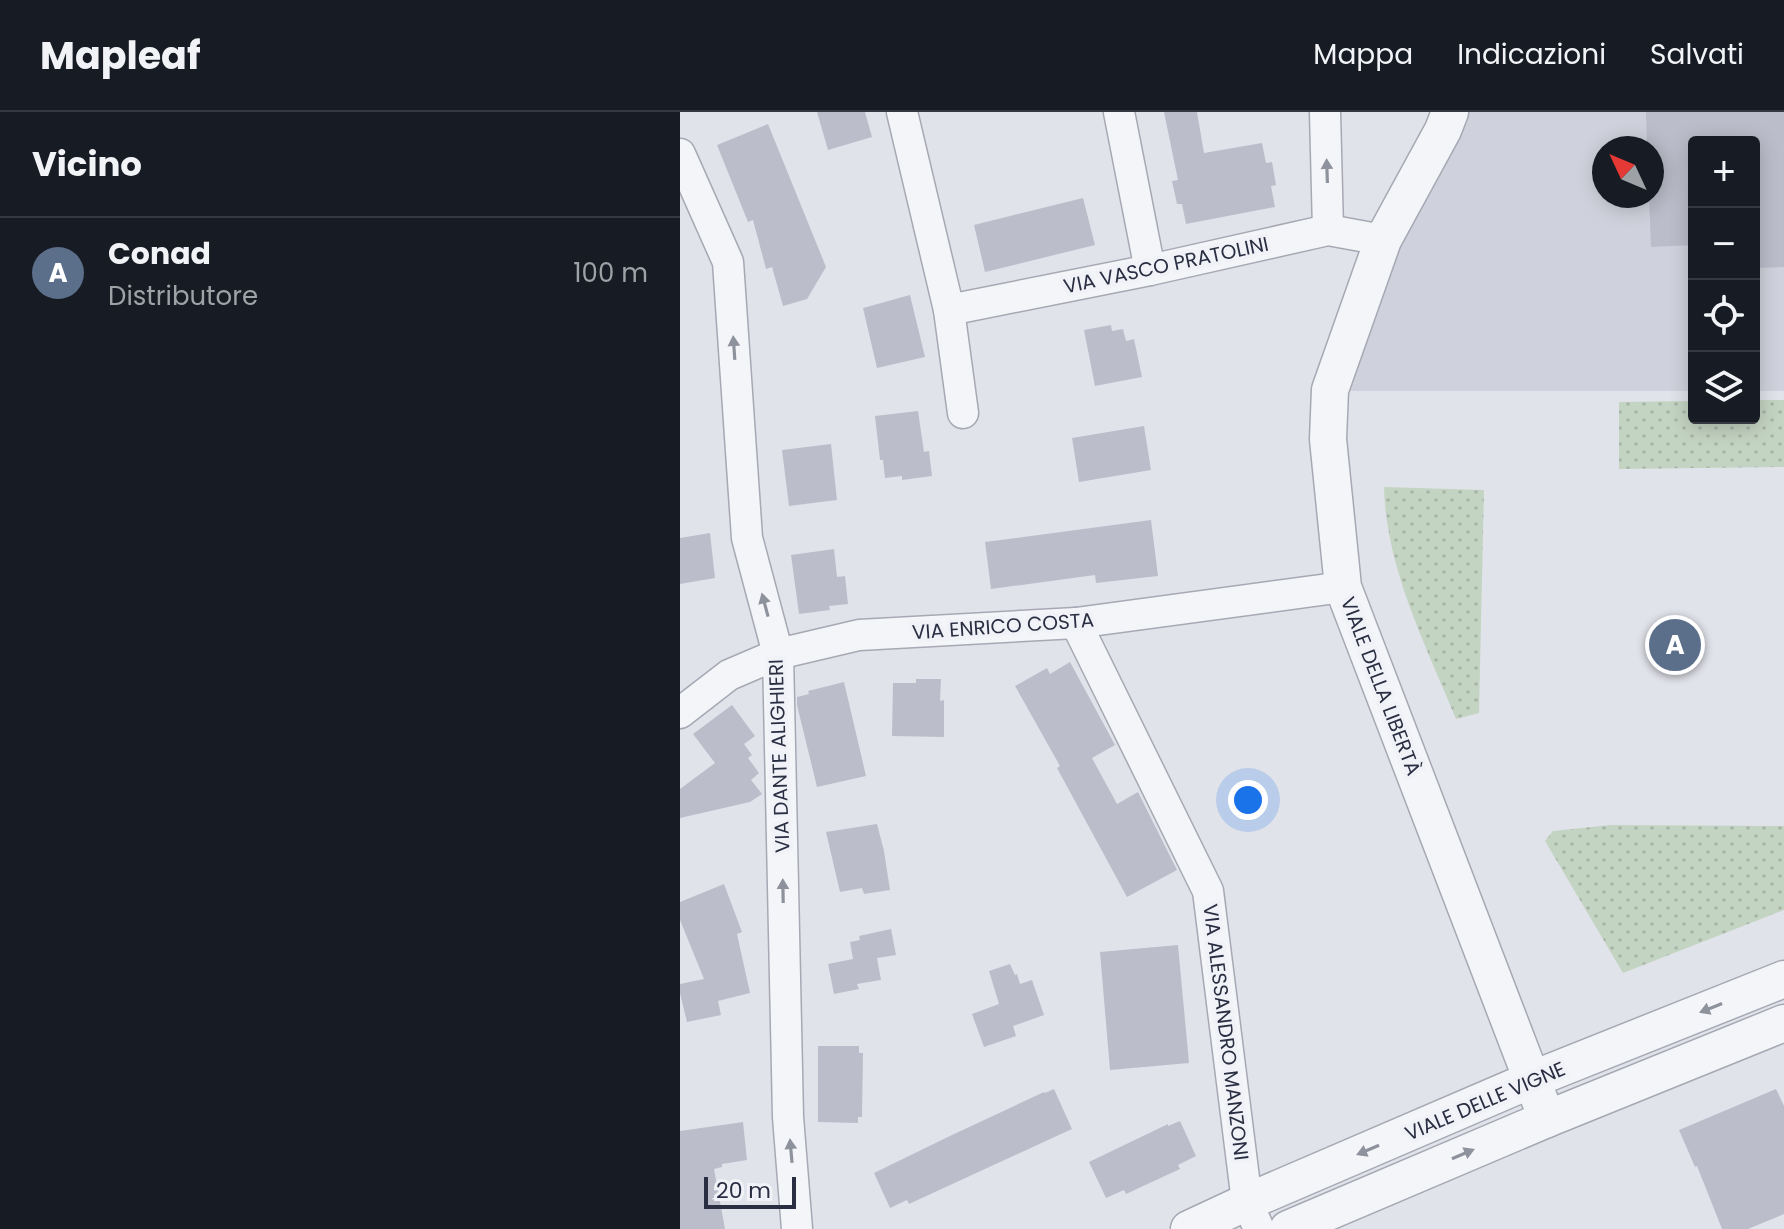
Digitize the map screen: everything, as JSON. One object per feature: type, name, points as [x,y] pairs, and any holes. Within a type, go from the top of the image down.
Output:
[{"type":"street","points":[[902,112],[949,310],[963,413]]},
{"type":"street","points":[[1119,112],[1150,270]]},
{"type":"street","points":[[1325,112],[1328,230]]},
{"type":"street","name":"VIALE DELLA LIBERTÀ","points":[[1450,112],[1383,240],[1330,390],[1328,439],[1343,587],[1547,1119]]},
{"type":"street","name":"VIA DANTE ALIGHIERI","points":[[680,154],[728,262],[747,538],[778,654],[788,1117],[797,1229]]},
{"type":"street","name":"VIA VASCO PRATOLINI","points":[[949,310],[1328,230],[1383,240]]},
{"type":"street","name":"VIA ENRICO COSTA","points":[[680,713],[729,675],[778,654],[859,635],[1076,623],[1343,587]]},
{"type":"street","name":"VIA ALESSANDRO MANZONI","points":[[1076,623],[1208,891],[1253,1215]]},
{"type":"street","name":"VIALE DELLE VIGNE","points":[[1197,1227],[1253,1215],[1531,1080],[1784,979]]},
{"type":"street","name":"VIALE DELLE VIGNE","points":[[1288,1229],[1547,1119],[1783,1025]]},
{"type":"shaded area","points":[[1465,112],[1784,112],[1784,391],[1760,391],[1760,136],[1688,136],[1688,391],[1346,391],[1402,241]]},
{"type":"green space","points":[[1760,400],[1784,400],[1784,467],[1619,469],[1619,402],[1688,401],[1688,424],[1760,424]]},
{"type":"green space","points":[[1384,487],[1484,490],[1479,713],[1456,719],[1432,663],[1400,577],[1386,517]]},
{"type":"green space","points":[[1611,825],[1784,826],[1784,910],[1623,973],[1545,841],[1553,831]]},
{"type":"building","points":[[817,112],[865,112],[872,137],[828,150]]},
{"type":"building","points":[[1164,112],[1197,112],[1204,153],[1262,143],[1266,163],[1272,162],[1276,185],[1271,186],[1275,207],[1186,224],[1172,181],[1178,180]]},
{"type":"building","points":[[1646,112],[1784,112],[1784,267],[1760,268],[1760,136],[1688,136],[1688,245],[1651,247],[1649,208],[1664,208],[1664,136],[1647,136]]},
{"type":"building","points":[[768,124],[826,267],[807,299],[783,306],[772,267],[766,269],[753,220],[748,222],[717,145]]},
{"type":"building","points":[[1083,198],[1095,245],[985,272],[974,225]]},
{"type":"building","points":[[910,295],[925,357],[877,368],[863,308]]},
{"type":"building","points":[[1111,325],[1112,331],[1123,329],[1126,341],[1134,339],[1142,377],[1095,386],[1084,330]]},
{"type":"building","points":[[918,411],[924,452],[929,451],[932,476],[902,480],[902,476],[885,478],[875,416]]},
{"type":"building","points":[[1144,426],[1151,470],[1079,482],[1072,438]]},
{"type":"building","points":[[831,444],[837,500],[789,506],[782,450]]},
{"type":"building","points":[[1151,520],[1158,576],[1096,583],[1095,575],[991,589],[985,542]]},
{"type":"building","points":[[710,533],[715,578],[680,584],[680,538]]},
{"type":"building","points":[[834,549],[837,577],[845,576],[848,604],[799,614],[791,555]]},
{"type":"building","points":[[1070,662],[1115,745],[1092,758],[1117,804],[1138,792],[1177,870],[1127,897],[1015,686],[1047,668],[1050,674]]},
{"type":"building","points":[[916,679],[941,679],[944,737],[892,736],[893,683],[916,683]]},
{"type":"building","points":[[844,682],[866,776],[817,787],[797,697]]},
{"type":"building","points":[[732,705],[755,736],[744,744],[752,755],[748,758],[759,773],[751,780],[762,794],[750,802],[680,818],[680,789],[715,763],[693,734]]},
{"type":"building","points":[[877,824],[890,890],[864,894],[862,888],[840,892],[826,832]]},
{"type":"building","points":[[724,884],[742,932],[737,934],[750,993],[718,1001],[721,1015],[687,1022],[680,984],[704,979],[680,920],[680,902]]},
{"type":"building","points":[[891,929],[896,955],[877,958],[881,980],[857,984],[859,989],[834,994],[828,964],[853,959],[850,942],[860,940],[859,936]]},
{"type":"building","points":[[1178,945],[1189,1063],[1110,1070],[1100,952]]},
{"type":"building","points":[[1010,964],[1020,984],[1032,980],[1044,1015],[1013,1026],[1016,1036],[984,1047],[972,1014],[999,1004],[989,971]]},
{"type":"building","points":[[818,1046],[859,1046],[859,1053],[863,1053],[862,1117],[858,1117],[858,1123],[818,1122]]},
{"type":"building","points":[[1054,1089],[1072,1129],[909,1204],[907,1200],[890,1208],[874,1173]]},
{"type":"building","points":[[1776,1089],[1784,1106],[1784,1214],[1748,1229],[1722,1229],[1679,1130]]},
{"type":"building","points":[[1180,1121],[1196,1156],[1178,1165],[1180,1169],[1126,1194],[1124,1190],[1106,1198],[1089,1162]]},
{"type":"building","points":[[743,1122],[747,1160],[722,1164],[722,1167],[714,1169],[725,1229],[680,1229],[680,1131]]},
{"type":"place","name":"Conad","points":[[1675,645]]}]
